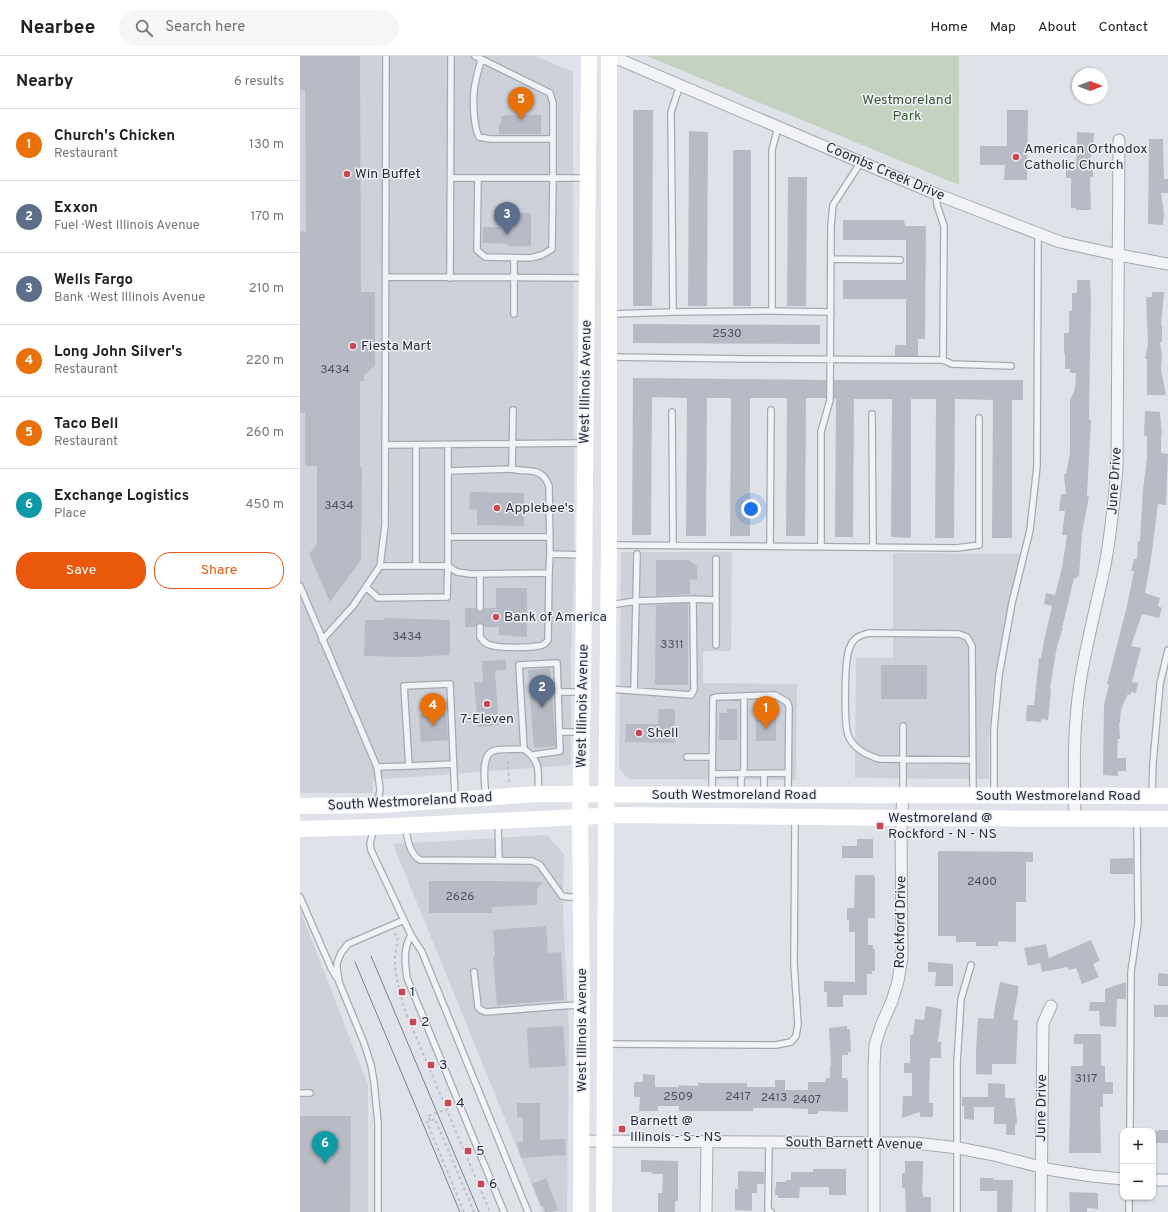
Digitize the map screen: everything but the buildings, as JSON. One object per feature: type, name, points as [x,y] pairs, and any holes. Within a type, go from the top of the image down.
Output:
[{"type":"main road","name":"West Illinois Avenue","points":[[581,1212],[582,1005],[580,818],[586,443],[589,56]]},
{"type":"main road","name":"West Illinois Avenue","points":[[604,1212],[609,545],[608,278],[610,56]]},
{"type":"main road","points":[[587,278],[608,278]]},
{"type":"main road","points":[[586,443],[609,442]]},
{"type":"main road","name":"South Westmoreland Road","points":[[300,806],[378,805],[538,794],[1168,796]]},
{"type":"main road","points":[[374,827],[378,805]]},
{"type":"main road","name":"South Westmoreland Road","points":[[300,829],[405,826],[606,816],[1168,819]]},
{"type":"street","name":"Coombs Creek Drive","points":[[610,56],[936,194],[1038,234],[1060,242],[1168,264]]},
{"type":"street","name":"June Drive","points":[[1074,819],[1074,734],[1080,683],[1113,519],[1117,467],[1119,140]]},
{"type":"street","name":"Rockford Drive","points":[[874,1212],[875,1045],[881,1026],[892,1001],[898,981],[902,957],[903,795]]},
{"type":"street","name":"June Drive","points":[[1041,1212],[1043,1024],[1051,1006]]},
{"type":"street","name":"South Barnett Avenue","points":[[581,1142],[915,1143],[958,1148],[994,1155],[1042,1168],[1120,1179]]},
{"type":"street","points":[[706,1212],[707,1142]]},
{"type":"street","points":[[1156,1180],[1168,1180]]},
{"type":"lane","points":[[322,640],[353,606],[380,566],[385,525],[386,56]]},
{"type":"lane","points":[[450,278],[451,56]]},
{"type":"lane","points":[[478,178],[477,250],[485,257],[530,258],[542,255],[552,249],[553,178],[553,139],[553,102],[550,93],[478,57],[475,81],[474,117],[476,131],[479,137],[490,139],[553,139]]},
{"type":"lane","points":[[673,312],[671,112],[680,85]]},
{"type":"lane","points":[[772,311],[772,150],[778,127]]},
{"type":"lane","points":[[821,546],[821,432],[830,400],[831,226],[833,205],[861,162]]},
{"type":"lane","points":[[451,178],[588,178]]},
{"type":"lane","points":[[936,194],[937,205],[944,226],[943,360]]},
{"type":"lane","points":[[994,796],[994,729],[999,675],[1012,604],[1030,530],[1037,466],[1038,234]]},
{"type":"lane","points":[[514,258],[514,314]]},
{"type":"lane","points":[[831,260],[900,260]]},
{"type":"lane","points":[[386,277],[587,278]]},
{"type":"lane","points":[[608,314],[772,311],[831,312]]},
{"type":"lane","points":[[609,357],[943,360],[952,364],[1011,366]]},
{"type":"lane","points":[[512,469],[513,410]]},
{"type":"lane","points":[[770,546],[771,410]]},
{"type":"lane","points":[[672,412],[673,545]]},
{"type":"lane","points":[[872,414],[873,547]]},
{"type":"lane","points":[[609,545],[957,548],[979,545],[979,418]]},
{"type":"lane","points":[[385,445],[586,443]]},
{"type":"lane","points":[[366,587],[378,598],[447,597],[448,444]]},
{"type":"lane","points":[[416,445],[416,566]]},
{"type":"lane","points":[[448,471],[512,469],[518,471],[531,470],[540,473],[547,479],[549,486],[550,554],[548,640],[546,643],[538,646],[504,647],[490,645],[485,643],[480,637],[480,627]]},
{"type":"lane","points":[[448,537],[549,537]]},
{"type":"lane","points":[[550,554],[584,555]]},
{"type":"lane","points":[[634,691],[637,554]]},
{"type":"lane","points":[[716,559],[716,645]]},
{"type":"lane","points":[[380,566],[448,566],[457,572],[480,574],[549,573]]},
{"type":"lane","points":[[480,574],[480,608]]},
{"type":"lane","points":[[300,586],[377,767],[380,789],[378,805]]},
{"type":"lane","points":[[608,605],[627,604],[636,601],[694,599],[715,600]]},
{"type":"lane","points":[[607,689],[691,695],[694,690],[694,599]]},
{"type":"lane","points":[[972,760],[879,759],[866,754],[855,746],[848,736],[846,723],[846,661],[849,647],[857,636],[868,633],[959,634],[966,637],[972,646],[973,796]]},
{"type":"lane","points":[[1152,796],[1153,763],[1160,684],[1168,650]]},
{"type":"lane","points":[[524,749],[519,665],[557,663],[560,751],[532,755]]},
{"type":"lane","points":[[409,766],[404,686],[450,684],[455,800]]},
{"type":"lane","points":[[558,692],[583,692]]},
{"type":"lane","points":[[712,795],[713,698],[775,695],[787,702],[789,708],[788,795]]},
{"type":"lane","points":[[741,795],[741,780],[744,768],[744,696]]},
{"type":"lane","points":[[903,726],[903,795]]},
{"type":"lane","points":[[560,732],[582,732]]},
{"type":"lane","points":[[486,798],[484,764],[488,754],[494,750],[524,749],[532,755],[538,765],[538,794]]},
{"type":"lane","points":[[687,757],[712,757]]},
{"type":"lane","points":[[377,767],[453,764]]},
{"type":"lane","points":[[764,773],[764,795]]},
{"type":"lane","points":[[712,774],[788,773]]},
{"type":"lane","points":[[605,1044],[776,1045],[791,1042],[796,1036],[798,1024],[794,964],[795,817]]},
{"type":"lane","points":[[1130,1128],[1131,972],[1138,923],[1136,819]]},
{"type":"lane","points":[[498,822],[499,860]]},
{"type":"lane","points":[[405,826],[408,841],[416,858],[420,860],[532,860],[540,865],[562,896],[581,897]]},
{"type":"lane","points":[[374,827],[370,843],[371,850],[411,935],[422,952],[528,1212]]},
{"type":"lane","points":[[300,897],[331,968],[339,982],[364,1043],[372,1070],[378,1123],[378,1212]]},
{"type":"lane","points":[[339,982],[337,963],[344,948],[353,942],[404,920]]},
{"type":"lane","points":[[411,935],[407,942],[405,961],[407,978],[504,1212]]},
{"type":"lane","points":[[958,1212],[957,1063],[960,1006],[971,965]]},
{"type":"lane","points":[[474,972],[478,1007],[486,1012],[582,1005]]},
{"type":"lane","points":[[300,1093],[310,1093]]},
{"type":"lane","points":[[769,1142],[768,1210],[771,1212]]},
{"type":"lane","points":[[1129,1200],[1129,1212]]},
{"type":"path","points":[[508,761],[509,786]]},
{"type":"path","points":[[402,996],[404,1006],[490,1212]]},
{"type":"path","points":[[447,1109],[428,1116],[430,1121],[427,1122],[464,1212]]},
{"type":"path","points":[[430,1121],[435,1119],[474,1212]]},
{"type":"path","points":[[488,1206],[492,1204]]},
{"type":"shaded area","points":[[300,56],[536,56],[573,72],[574,574],[571,653],[571,765],[373,780],[373,793],[300,793]]},
{"type":"shaded area","points":[[621,552],[732,552],[731,651],[703,651],[703,683],[797,684],[796,780],[630,779],[625,776],[619,767]]},
{"type":"shaded area","points":[[893,553],[1020,554],[1004,627],[993,689],[989,741],[989,779],[855,778],[856,658],[893,658]]},
{"type":"shaded area","points":[[547,835],[564,854],[563,911],[569,1033],[567,1212],[543,1212],[393,844]]},
{"type":"shaded area","points":[[300,910],[368,1085],[368,1212],[300,1212]]},
{"type":"green space","name":"Westmoreland Park","points":[[647,56],[959,56],[959,185]]},
{"type":"tram line","points":[[371,956],[479,1212]]},
{"type":"tram line","points":[[355,962],[460,1212]]},
{"type":"place","name":"Taco Bell","points":[[521,120]]},
{"type":"place","name":"American Orthodox Catholic Church","points":[[1016,157]]},
{"type":"place","name":"Win Buffet","points":[[347,174]]},
{"type":"place","name":"Wells Fargo","points":[[507,235]]},
{"type":"place","name":"Fiesta Mart","points":[[353,346]]},
{"type":"place","name":"Applebee's","points":[[497,508]]},
{"type":"place","name":"Bank of America","points":[[496,617]]},
{"type":"place","name":"7-Eleven","points":[[487,704]]},
{"type":"place","name":"Exxon","points":[[542,708]]},
{"type":"place","name":"Long John Silver's","points":[[433,726]]},
{"type":"place","name":"Church's Chicken","points":[[766,729]]},
{"type":"place","name":"Shell","points":[[639,733]]},
{"type":"place","name":"Westmoreland @ Rockford - N - NS","points":[[880,826]]},
{"type":"place","name":"1","points":[[402,992]]},
{"type":"place","name":"2","points":[[413,1022]]},
{"type":"place","name":"3","points":[[431,1065]]},
{"type":"place","name":"4","points":[[448,1103]]},
{"type":"place","name":"Barnett @ Illinois - S - NS","points":[[622,1129]]},
{"type":"place","name":"5","points":[[468,1151]]},
{"type":"place","name":"Exchange Logistics","points":[[325,1164]]},
{"type":"place","name":"6","points":[[481,1184]]}]
